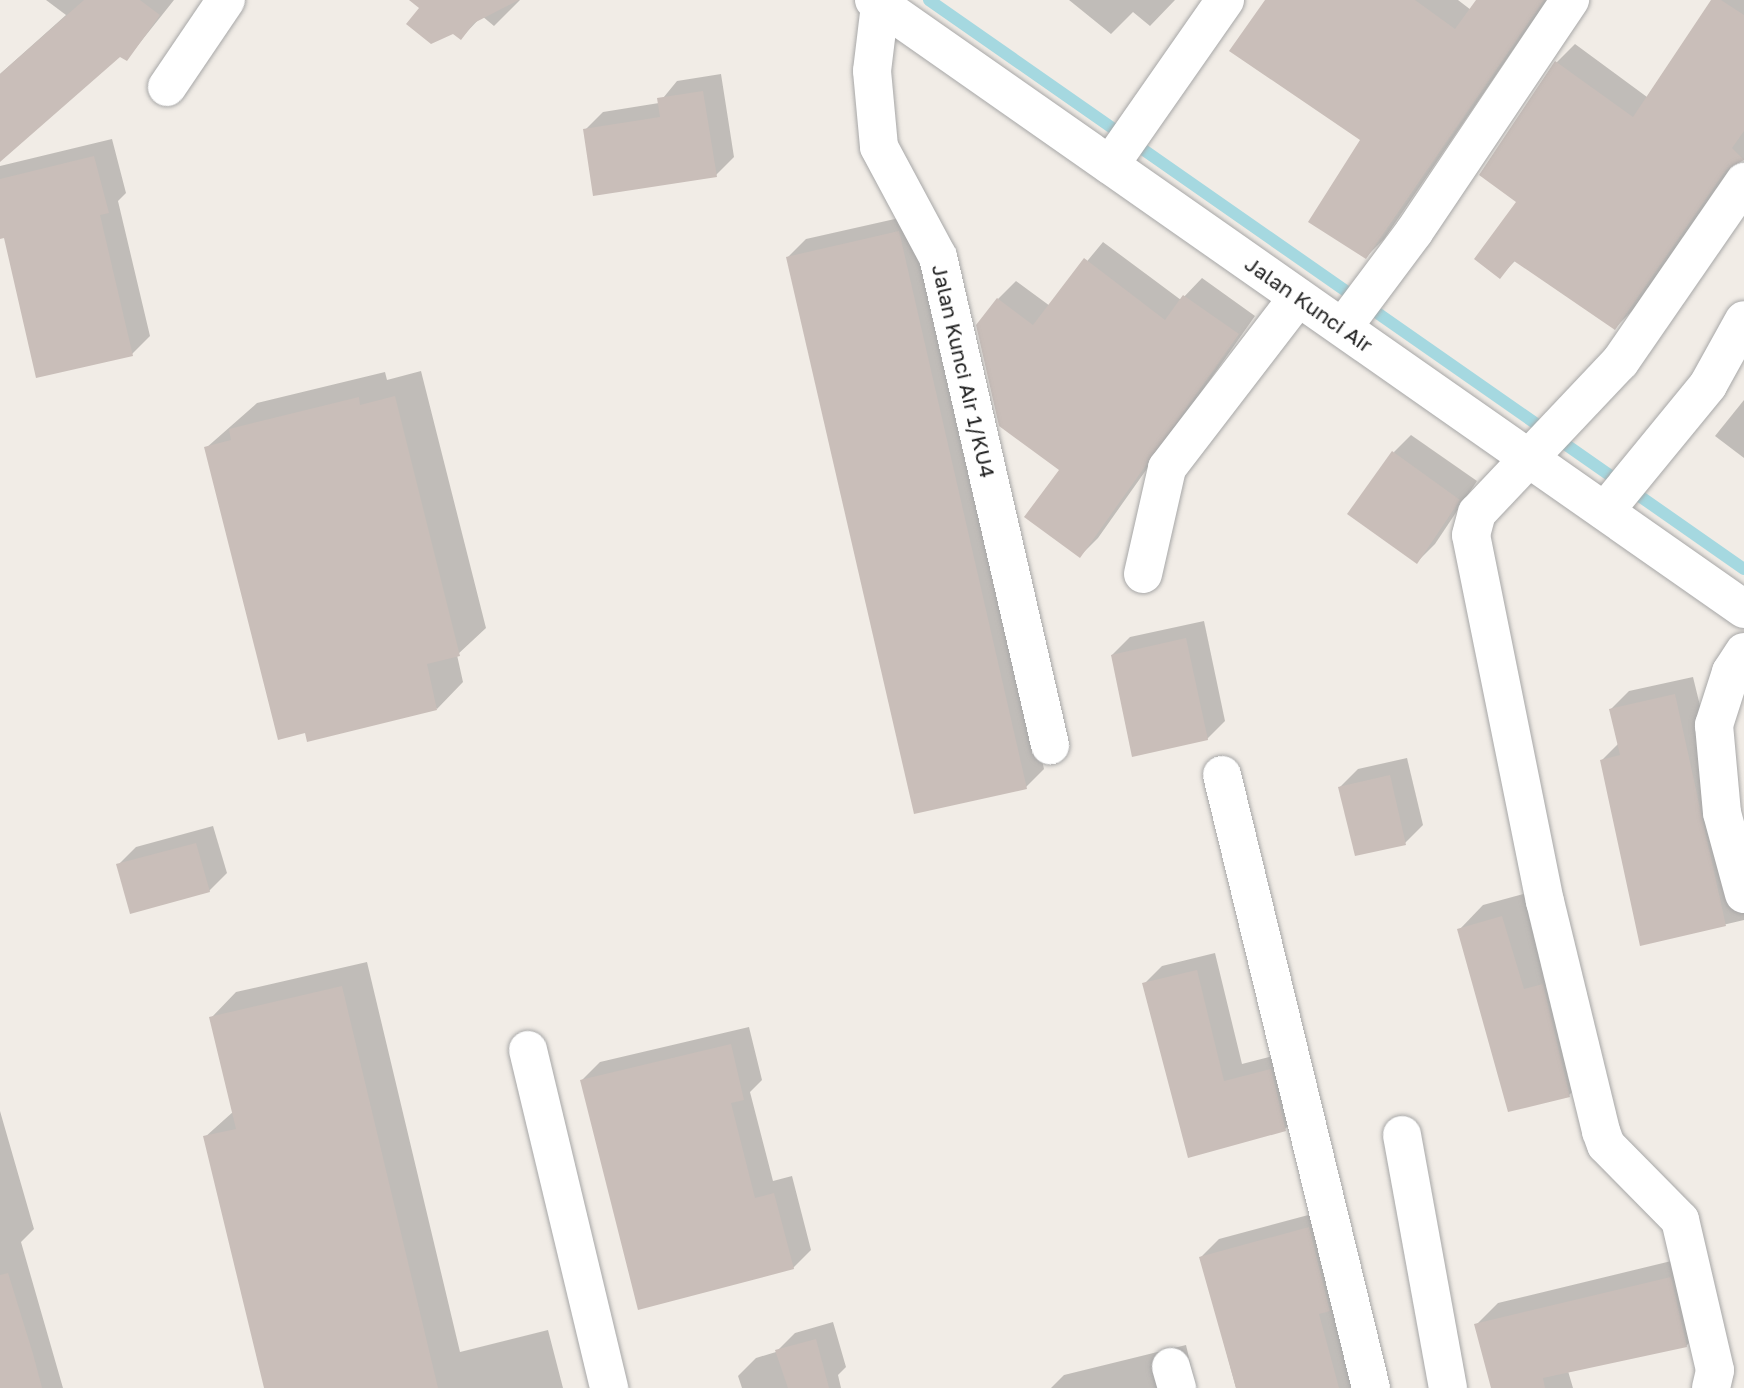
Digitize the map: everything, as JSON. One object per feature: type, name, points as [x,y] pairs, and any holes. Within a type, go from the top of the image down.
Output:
[{"type":"street","points":[[167,87],[226,0]]},
{"type":"street","points":[[1122,148],[1224,0]]},
{"type":"street","points":[[1355,310],[1570,0]]},
{"type":"street","name":"Jalan Kunci Air","points":[[877,2],[1122,148],[1298,297],[1355,310],[1618,494],[1744,609]]},
{"type":"street","name":"Jalan Kunci Air 1/KU4","points":[[877,2],[872,71],[878,147],[938,257],[1050,745]]},
{"type":"street","points":[[1711,1388],[1715,1370],[1680,1220],[1606,1145],[1601,1131],[1545,902],[1472,550],[1477,513],[1620,362],[1744,182]]},
{"type":"street","points":[[1143,574],[1167,468],[1298,297]]},
{"type":"street","points":[[1618,494],[1708,385],[1744,320]]},
{"type":"street","points":[[1744,652],[1731,672],[1714,724],[1722,813],[1744,894]]},
{"type":"street","points":[[1222,775],[1371,1388]]},
{"type":"street","points":[[528,1050],[609,1388]]},
{"type":"street","points":[[1402,1135],[1448,1388]]},
{"type":"building","points":[[84,0],[140,0],[160,15],[127,61],[120,57],[0,162],[0,74]]},
{"type":"building","points":[[409,0],[519,0],[474,23],[461,40],[453,34],[431,44],[406,24],[419,8]]},
{"type":"building","points":[[1265,0],[1415,0],[1455,29],[1476,0],[1544,0],[1366,259],[1308,222],[1360,140],[1229,51]]},
{"type":"building","points":[[1711,0],[1721,0],[1744,15],[1744,131],[1732,148],[1744,160],[1726,170],[1615,330],[1514,261],[1500,279],[1474,259],[1516,202],[1479,175],[1555,61],[1633,117]]},
{"type":"building","points":[[703,91],[717,177],[593,196],[583,129],[660,117],[657,98]]},
{"type":"building","points":[[94,156],[109,213],[100,215],[133,356],[36,378],[4,238],[0,239],[0,179]]},
{"type":"building","points":[[899,231],[1027,789],[914,814],[786,257]]},
{"type":"building","points":[[1084,258],[1165,320],[1183,295],[1239,334],[1080,558],[1024,517],[1059,470],[999,426],[976,325],[997,298],[1033,325]]},
{"type":"building","points":[[395,396],[460,656],[427,664],[437,710],[307,742],[305,733],[278,740],[204,447],[231,440],[229,429],[359,397],[360,405]]},
{"type":"building","points":[[1392,451],[1460,500],[1417,564],[1347,514]]},
{"type":"building","points":[[1186,638],[1208,740],[1132,757],[1111,655]]},
{"type":"building","points":[[1675,694],[1726,926],[1640,946],[1600,760],[1620,755],[1609,709]]},
{"type":"building","points":[[1390,775],[1406,845],[1355,856],[1338,787]]},
{"type":"building","points":[[196,843],[210,892],[130,914],[116,864]]},
{"type":"building","points":[[1502,916],[1524,989],[1543,984],[1570,1097],[1508,1112],[1457,929]]},
{"type":"building","points":[[1197,970],[1224,1081],[1271,1069],[1286,1131],[1188,1158],[1142,983]]},
{"type":"building","points":[[342,986],[438,1388],[264,1388],[203,1136],[236,1129],[209,1017]]},
{"type":"building","points":[[731,1044],[744,1100],[731,1103],[755,1198],[774,1193],[794,1269],[638,1310],[580,1080]]},
{"type":"building","points":[[1309,1227],[1330,1311],[1319,1314],[1339,1388],[1236,1388],[1199,1257]]},
{"type":"building","points":[[8,1273],[42,1388],[0,1388],[0,1275]]},
{"type":"building","points":[[1671,1277],[1687,1347],[1543,1378],[1545,1388],[1491,1388],[1474,1324]]},
{"type":"building","points":[[816,1339],[829,1388],[788,1388],[775,1350]]},
{"type":"waterway","points":[[929,0],[1744,569]]}]
